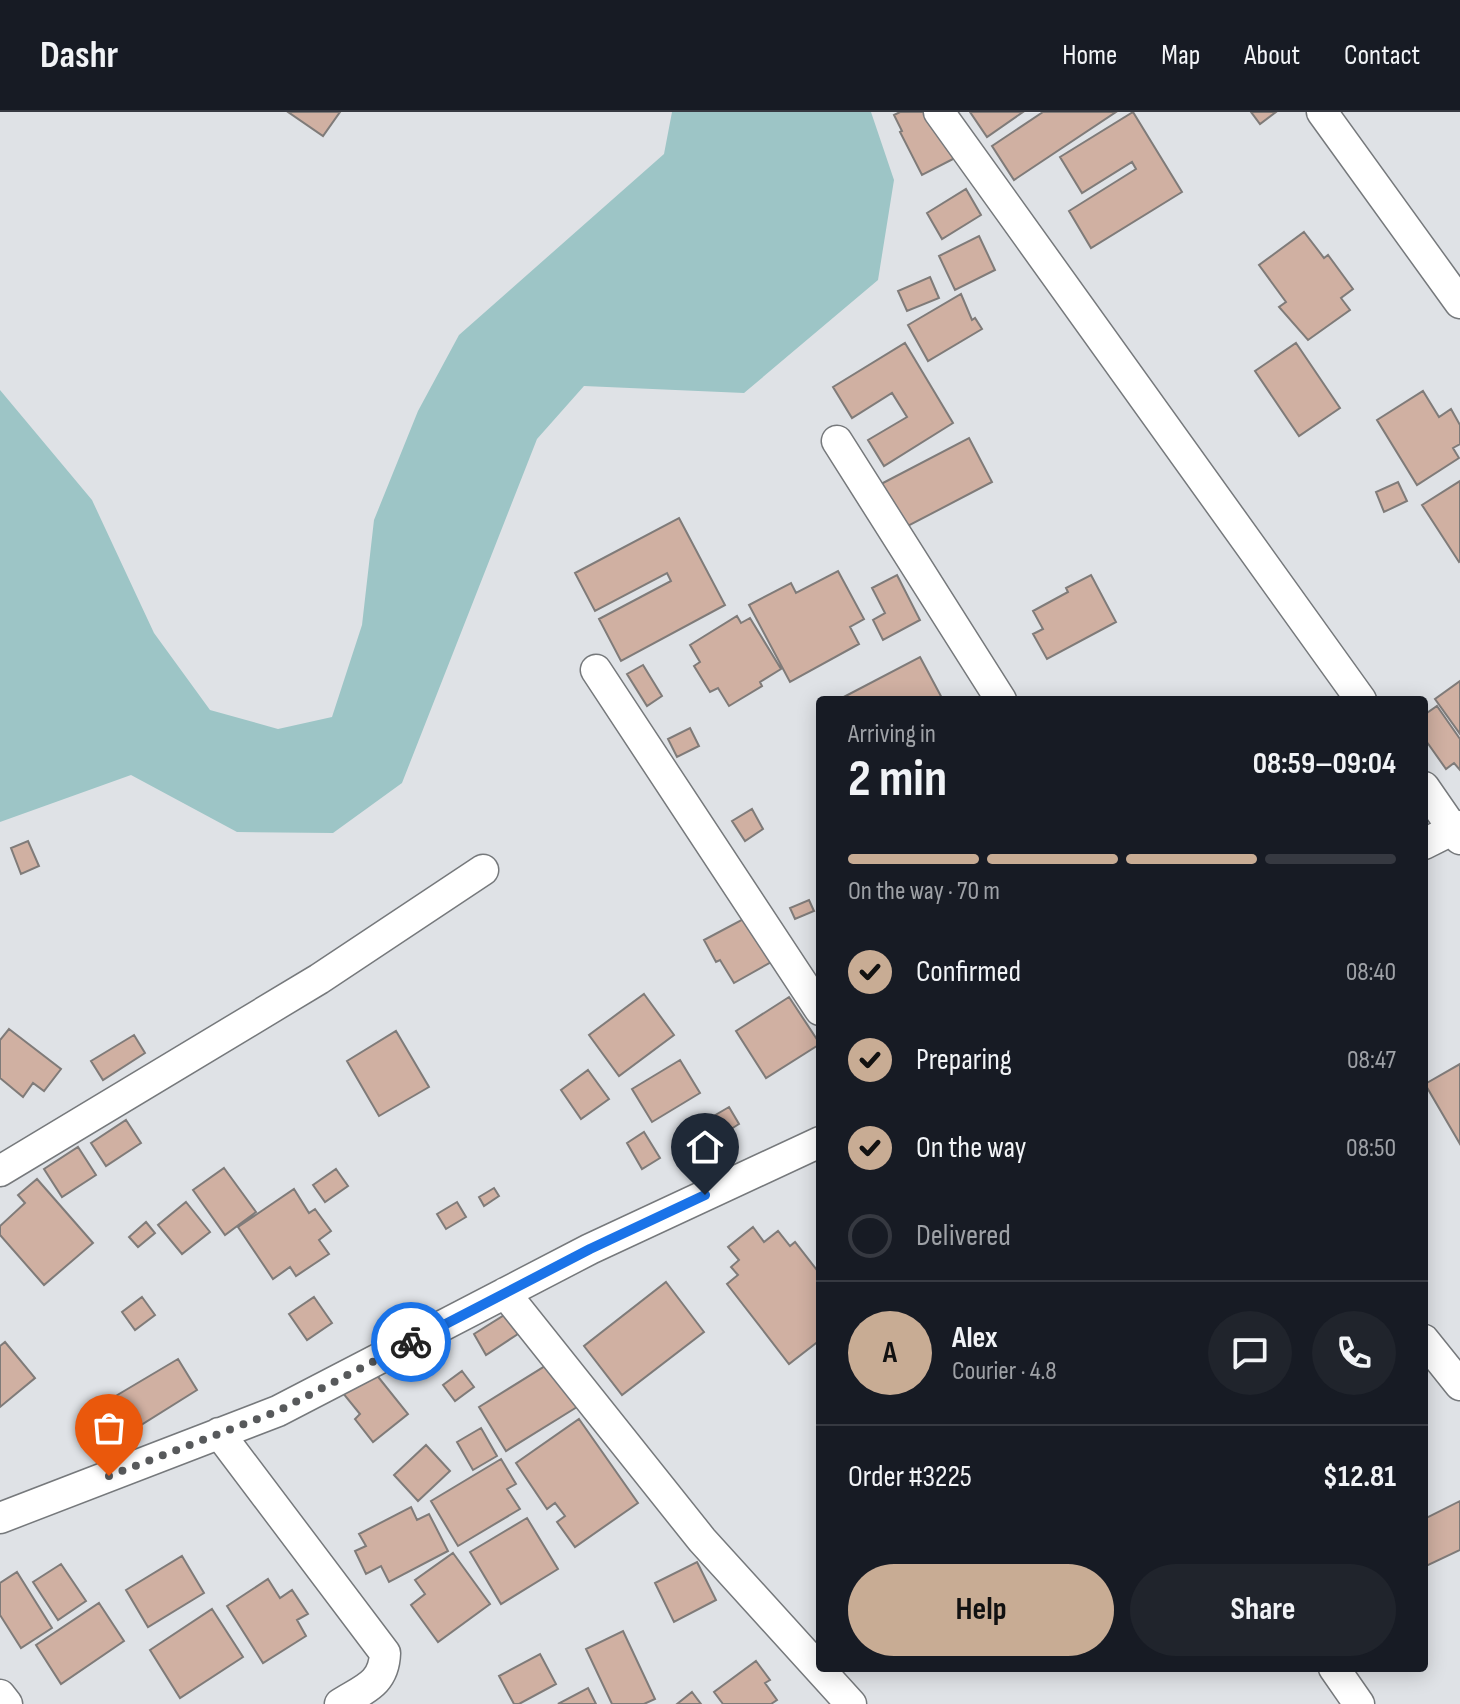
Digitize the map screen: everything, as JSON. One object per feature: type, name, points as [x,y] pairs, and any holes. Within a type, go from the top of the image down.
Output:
[{"type":"street","points":[[939,112],[1358,696]]},
{"type":"street","points":[[1322,112],[1460,303]]},
{"type":"street","points":[[837,441],[998,696]]},
{"type":"street","points":[[596,670],[816,1004]]},
{"type":"street","points":[[1428,792],[1458,831],[1428,842]]},
{"type":"street","points":[[0,1171],[319,979],[483,870]]},
{"type":"street","points":[[0,1518],[278,1411],[590,1249],[816,1144]]},
{"type":"street","points":[[505,1293],[702,1540],[816,1665]]},
{"type":"street","points":[[1428,1345],[1460,1385]]},
{"type":"street","points":[[219,1433],[385,1653],[384,1669],[379,1679],[340,1704]]},
{"type":"street","points":[[822,1672],[851,1704]]},
{"type":"street","points":[[1337,1672],[1359,1704]]},
{"type":"street","points":[[0,1695],[7,1704]]},
{"type":"water","points":[[672,112],[871,112],[894,180],[878,280],[744,393],[584,386],[537,439],[402,783],[333,833],[237,832],[131,775],[0,822],[0,390],[92,500],[154,633],[210,710],[278,729],[332,717],[362,625],[374,520],[418,411],[459,335],[664,154]]},
{"type":"building","points":[[288,112],[340,112],[323,136]]},
{"type":"building","points":[[900,112],[932,112],[955,158],[922,175],[894,115]]},
{"type":"building","points":[[970,112],[1023,112],[987,137]]},
{"type":"building","points":[[1043,112],[1116,112],[1014,180],[992,146]]},
{"type":"building","points":[[1133,112],[1182,192],[1091,248],[1069,211],[1136,169],[1132,162],[1082,193],[1060,157]]},
{"type":"building","points":[[1251,112],[1276,112],[1260,124]]},
{"type":"building","points":[[966,189],[981,215],[942,239],[927,213]]},
{"type":"building","points":[[1304,232],[1324,258],[1328,255],[1353,289],[1341,298],[1350,310],[1308,340],[1279,307],[1286,302],[1259,265]]},
{"type":"building","points":[[979,236],[995,270],[955,290],[939,256]]},
{"type":"building","points":[[930,277],[939,298],[907,311],[898,291]]},
{"type":"building","points":[[961,294],[972,320],[975,318],[982,329],[928,361],[908,325]]},
{"type":"building","points":[[905,343],[953,423],[884,466],[868,440],[907,417],[892,393],[852,418],[833,387]]},
{"type":"building","points":[[1296,343],[1340,408],[1299,436],[1255,371]]},
{"type":"building","points":[[1423,391],[1439,417],[1451,409],[1460,425],[1460,444],[1453,448],[1459,458],[1417,485],[1377,420]]},
{"type":"building","points":[[969,438],[992,482],[904,528],[881,484]]},
{"type":"building","points":[[1460,481],[1460,561],[1459,562],[1422,505]]},
{"type":"building","points":[[1398,482],[1407,501],[1384,512],[1376,492]]},
{"type":"building","points":[[679,518],[725,605],[621,661],[599,619],[671,581],[667,573],[595,611],[575,573]]},
{"type":"building","points":[[838,571],[864,619],[850,627],[859,644],[790,682],[749,605],[791,583],[796,593]]},
{"type":"building","points":[[897,575],[920,620],[883,640],[873,620],[885,613],[872,588]]},
{"type":"building","points":[[1091,575],[1116,622],[1047,659],[1033,634],[1043,629],[1033,611]]},
{"type":"building","points":[[737,616],[741,623],[750,618],[781,669],[760,682],[762,686],[729,706],[718,688],[710,692],[694,666],[700,662],[690,645]]},
{"type":"building","points":[[920,657],[941,696],[846,696]]},
{"type":"building","points":[[643,665],[662,696],[647,706],[627,674]]},
{"type":"building","points":[[1460,681],[1460,734],[1435,699]]},
{"type":"building","points":[[1437,706],[1460,739],[1460,770],[1454,763],[1446,769],[1428,744],[1428,712]]},
{"type":"building","points":[[690,728],[699,746],[677,757],[668,739]]},
{"type":"building","points":[[752,809],[763,829],[745,841],[732,821]]},
{"type":"building","points":[[28,841],[39,866],[21,874],[11,848]]},
{"type":"building","points":[[809,900],[814,911],[795,919],[790,908]]},
{"type":"building","points":[[749,916],[773,961],[734,983],[720,960],[716,962],[704,940]]},
{"type":"building","points":[[644,994],[674,1035],[619,1076],[589,1035]]},
{"type":"building","points":[[789,997],[816,1038],[816,1047],[766,1078],[736,1031]]},
{"type":"building","points":[[9,1029],[61,1069],[44,1091],[33,1083],[23,1097],[0,1078],[0,1040]]},
{"type":"building","points":[[396,1031],[429,1087],[379,1116],[347,1061]]},
{"type":"building","points":[[134,1035],[145,1053],[103,1080],[91,1061]]},
{"type":"building","points":[[680,1060],[700,1093],[652,1122],[632,1089]]},
{"type":"building","points":[[1460,1064],[1460,1144],[1428,1089],[1428,1082]]},
{"type":"building","points":[[588,1070],[609,1099],[581,1119],[561,1090]]},
{"type":"building","points":[[729,1107],[739,1124],[723,1134],[712,1117]]},
{"type":"building","points":[[126,1120],[141,1143],[106,1166],[91,1143]]},
{"type":"building","points":[[644,1132],[660,1158],[642,1169],[627,1143]]},
{"type":"building","points":[[78,1147],[96,1175],[62,1197],[44,1169]]},
{"type":"building","points":[[224,1168],[256,1212],[225,1235],[193,1190]]},
{"type":"building","points":[[336,1169],[348,1186],[325,1202],[313,1185]]},
{"type":"building","points":[[37,1179],[93,1243],[44,1285],[0,1235],[0,1226],[25,1203],[18,1195]]},
{"type":"building","points":[[494,1188],[499,1196],[484,1206],[479,1197]]},
{"type":"building","points":[[294,1189],[309,1213],[315,1209],[331,1231],[319,1240],[329,1254],[296,1276],[290,1267],[273,1279],[238,1227]]},
{"type":"building","points":[[186,1202],[210,1232],[182,1254],[158,1225]]},
{"type":"building","points":[[457,1202],[466,1217],[446,1229],[437,1214]]},
{"type":"building","points":[[146,1222],[155,1233],[138,1247],[129,1237]]},
{"type":"building","points":[[753,1227],[764,1242],[778,1231],[790,1246],[795,1242],[816,1269],[816,1343],[789,1364],[727,1284],[738,1275],[731,1267],[739,1260],[728,1247]]},
{"type":"building","points":[[666,1282],[704,1332],[622,1395],[584,1346]]},
{"type":"building","points":[[142,1297],[155,1315],[135,1330],[122,1312]]},
{"type":"building","points":[[314,1297],[332,1323],[307,1340],[289,1314]]},
{"type":"building","points":[[506,1314],[518,1334],[486,1355],[474,1334]]},
{"type":"building","points":[[5,1342],[35,1378],[0,1407],[0,1346]]},
{"type":"building","points":[[178,1359],[197,1390],[133,1430],[114,1397]]},
{"type":"building","points":[[550,1363],[577,1407],[506,1451],[479,1407]]},
{"type":"building","points":[[371,1368],[408,1414],[373,1442],[355,1419],[360,1414],[342,1392]]},
{"type":"building","points":[[462,1371],[474,1387],[455,1401],[443,1385]]},
{"type":"building","points":[[579,1419],[638,1503],[575,1547],[557,1522],[565,1516],[555,1503],[547,1509],[516,1463]]},
{"type":"building","points":[[481,1428],[497,1456],[473,1470],[457,1442]]},
{"type":"building","points":[[426,1445],[450,1471],[418,1501],[394,1475]]},
{"type":"building","points":[[501,1459],[516,1484],[507,1489],[520,1509],[458,1546],[431,1501]]},
{"type":"building","points":[[1460,1501],[1460,1550],[1428,1565],[1428,1517]]},
{"type":"building","points":[[411,1507],[417,1520],[429,1514],[448,1551],[389,1582],[381,1566],[366,1574],[355,1551],[366,1546],[359,1534]]},
{"type":"building","points":[[527,1518],[558,1569],[501,1604],[470,1552]]},
{"type":"building","points":[[453,1553],[490,1604],[438,1642],[411,1605],[425,1594],[415,1580]]},
{"type":"building","points":[[182,1556],[204,1593],[148,1627],[126,1590]]},
{"type":"building","points":[[697,1562],[716,1600],[674,1622],[655,1583]]},
{"type":"building","points":[[61,1564],[86,1601],[58,1620],[33,1582]]},
{"type":"building","points":[[17,1572],[52,1628],[21,1648],[0,1615],[0,1583]]},
{"type":"building","points":[[268,1579],[280,1598],[292,1590],[308,1614],[297,1620],[306,1636],[263,1663],[227,1606]]},
{"type":"building","points":[[99,1603],[124,1641],[61,1684],[36,1645]]},
{"type":"building","points":[[212,1609],[243,1657],[180,1698],[150,1650]]},
{"type":"building","points":[[623,1631],[655,1699],[644,1704],[612,1704],[586,1649]]},
{"type":"building","points":[[540,1654],[556,1684],[514,1704],[499,1676]]},
{"type":"building","points":[[756,1661],[770,1680],[765,1683],[777,1700],[771,1704],[723,1704],[714,1692]]},
{"type":"building","points":[[588,1688],[596,1704],[558,1704]]},
{"type":"building","points":[[692,1692],[701,1704],[677,1704]]},
{"type":"way so far","points":[[109,1476],[278,1411],[411,1342]]},
{"type":"route","points":[[411,1342],[590,1249],[705,1195]]}]
